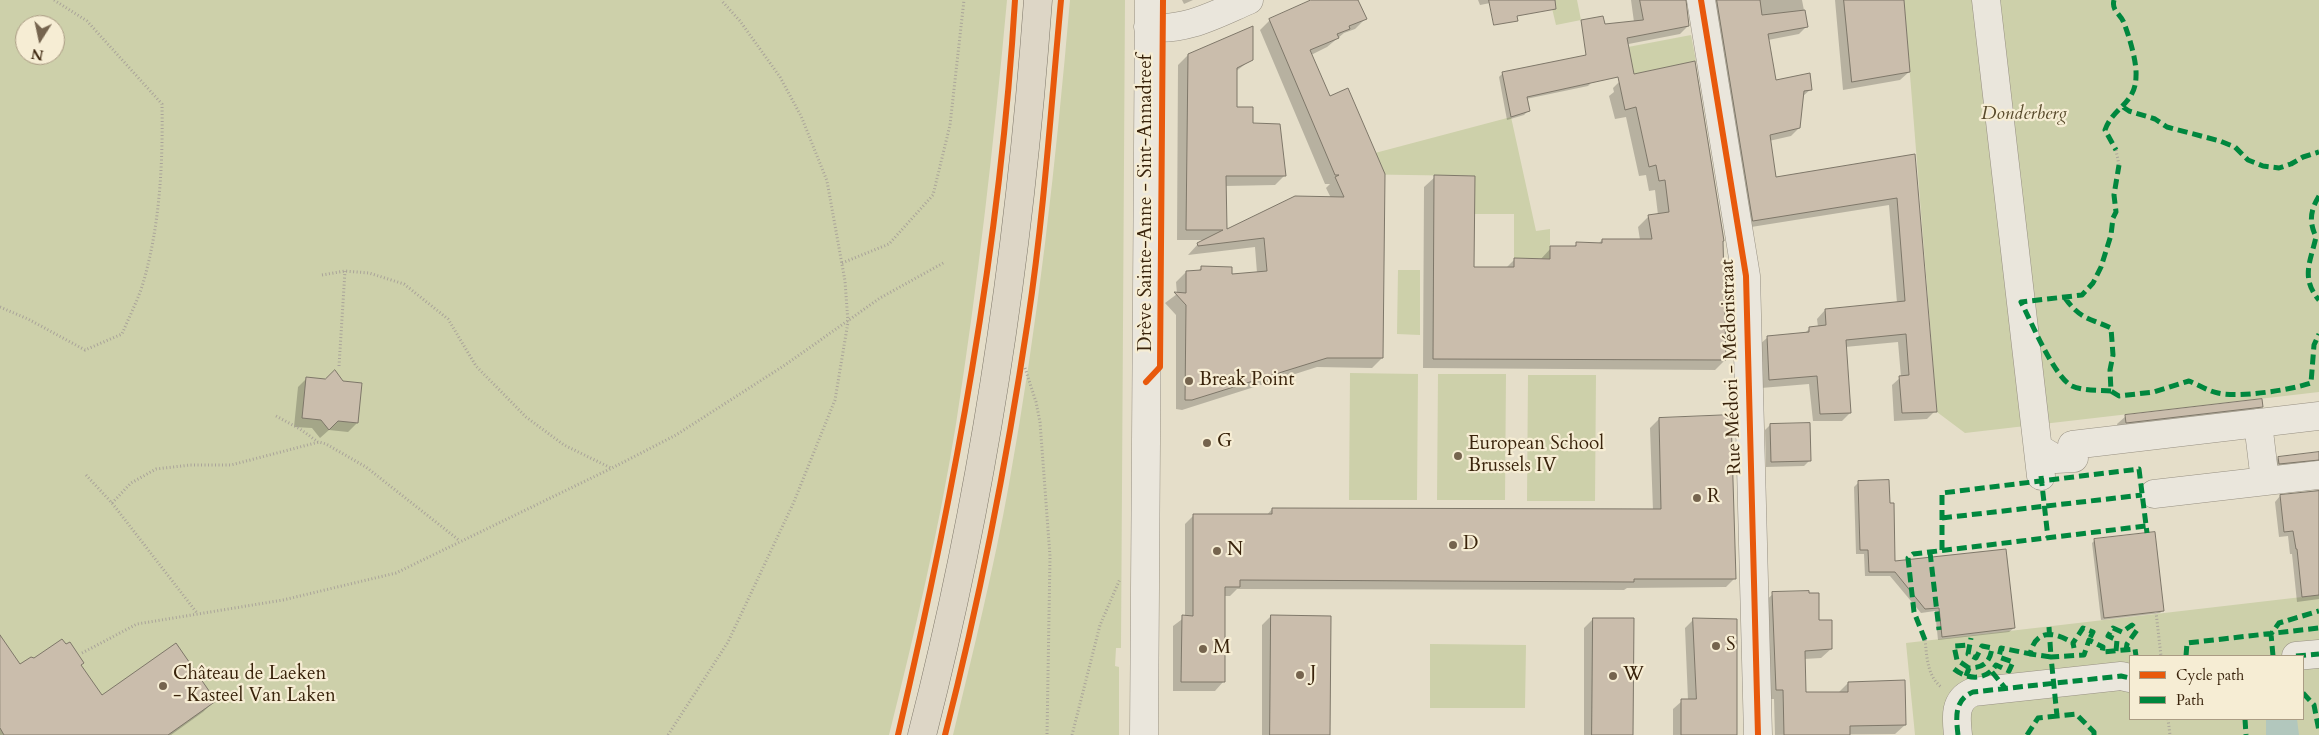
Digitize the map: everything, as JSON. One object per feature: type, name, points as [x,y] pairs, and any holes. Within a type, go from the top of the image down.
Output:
[{"type":"main road","points":[[922,735],[968,533],[1002,335],[1022,182],[1038,0]]},
{"type":"street","name":"Drève Sainte-Anne - Sint-Annadreef","points":[[1144,735],[1148,0]]},
{"type":"street","points":[[1148,27],[1168,29],[1188,26],[1249,0]]},
{"type":"street","name":"Rue Médori - Médoristraat","points":[[1701,0],[1746,276],[1758,735]]},
{"type":"street","points":[[1986,0],[2041,476]]},
{"type":"street","points":[[2038,448],[2056,459],[2074,458],[2072,445],[2319,416]]},
{"type":"street","points":[[2258,423],[2266,481]]},
{"type":"street","points":[[2154,494],[2319,474]]},
{"type":"street","points":[[2304,655],[2319,654]]},
{"type":"street","points":[[1958,735],[1957,710],[1960,700],[1973,692],[2121,676],[2129,678]]},
{"type":"path","points":[[0,307],[28,319],[85,350],[122,334],[144,281],[155,220],[163,162],[162,104],[87,21],[54,0]]},
{"type":"path","points":[[668,735],[728,642],[793,504],[835,400],[848,322],[842,263],[826,181],[801,116],[780,77],[740,21],[721,0]]},
{"type":"path","points":[[842,263],[889,244],[933,195],[950,126],[964,0]]},
{"type":"path","points":[[2116,150],[2119,164]]},
{"type":"path","points":[[82,653],[137,624],[283,600],[396,573],[676,435],[785,365],[880,298],[945,262]]},
{"type":"path","points":[[322,275],[345,271],[369,273],[404,284],[448,319],[476,366],[526,417],[564,445],[612,468]]},
{"type":"path","points":[[339,366],[345,271]]},
{"type":"path","points":[[1018,378],[1021,359]]},
{"type":"path","points":[[1025,368],[1040,422],[1050,556],[1047,735]]},
{"type":"path","points":[[276,416],[366,467],[460,541]]},
{"type":"path","points":[[112,503],[131,482],[156,469],[190,465],[231,465],[319,442]]},
{"type":"path","points":[[86,475],[112,503],[197,613]]},
{"type":"path","points":[[1072,735],[1100,626],[1120,578]]},
{"type":"path","points":[[2156,612],[2161,655]]},
{"type":"path","points":[[1925,640],[1928,666],[1936,683],[1960,700]]},
{"type":"path","points":[[2168,720],[2170,735]]},
{"type":"green space","points":[[0,0],[1007,0],[985,212],[956,424],[926,580],[889,735],[0,735]]},
{"type":"green space","points":[[1070,0],[1125,0],[1121,648],[1116,648],[1115,666],[1119,667],[1119,735],[953,735],[997,547],[1029,364],[1059,121]]},
{"type":"green space","points":[[1550,0],[1577,0],[1581,20],[1556,25]]},
{"type":"green space","name":"Donderberg","points":[[1904,0],[2319,0],[2319,392],[1965,433],[1937,412]]},
{"type":"green space","points":[[1691,35],[1696,61],[1634,74],[1628,47]]},
{"type":"green space","points":[[1511,117],[1536,231],[1550,229],[1550,259],[1514,258],[1514,214],[1474,214],[1474,176],[1344,174],[1375,153]]},
{"type":"green space","points":[[1398,270],[1420,270],[1420,335],[1397,334]]},
{"type":"green space","points":[[1350,373],[1418,374],[1417,500],[1349,500]]},
{"type":"green space","points":[[1438,374],[1506,374],[1505,500],[1437,500]]},
{"type":"green space","points":[[1528,375],[1596,375],[1595,501],[1527,501]]},
{"type":"green space","points":[[2319,595],[2319,735],[1915,735],[1906,643]]},
{"type":"green space","points":[[1430,644],[1526,645],[1525,708],[1430,708]]},
{"type":"shaded area","points":[[2266,720],[2297,720],[2299,735],[2266,735]]},
{"type":"building","points":[[1311,0],[1358,0],[1367,19],[1349,26],[1350,29],[1337,34],[1339,38],[1310,50],[1330,96],[1348,88],[1385,174],[1383,358],[1327,358],[1192,400],[1185,400],[1186,305],[1174,292],[1186,293],[1186,271],[1201,270],[1201,266],[1232,267],[1232,274],[1267,271],[1264,238],[1198,246],[1197,243],[1223,230],[1186,230],[1188,54],[1253,26],[1253,60],[1237,68],[1237,107],[1253,107],[1253,123],[1280,124],[1286,176],[1226,176],[1227,229],[1295,196],[1344,197],[1335,177],[1339,175],[1335,175],[1269,19]]},
{"type":"building","points":[[1489,0],[1555,0],[1556,9],[1517,16],[1518,21],[1494,25]]},
{"type":"building","points":[[1640,0],[1686,0],[1689,26],[1627,38],[1634,74],[1695,61],[1724,241],[1726,360],[1433,359],[1434,175],[1475,176],[1474,267],[1514,267],[1514,258],[1550,259],[1550,246],[1576,246],[1576,242],[1602,243],[1602,239],[1652,239],[1648,215],[1669,212],[1665,180],[1659,181],[1656,165],[1649,167],[1636,107],[1625,110],[1618,77],[1527,97],[1530,111],[1511,117],[1502,72],[1586,55],[1581,20],[1603,16],[1605,24],[1643,20]]},
{"type":"building","points":[[1717,0],[1760,0],[1762,15],[1805,10],[1808,27],[1768,34],[1776,80],[1810,73],[1812,90],[1804,91],[1800,128],[1770,135],[1776,177],[1915,154],[1937,412],[1902,413],[1899,376],[1909,375],[1906,334],[1846,340],[1851,413],[1820,414],[1817,376],[1769,380],[1767,336],[1809,332],[1809,327],[1826,325],[1825,309],[1905,301],[1897,198],[1753,221]]},
{"type":"building","points":[[1844,0],[1904,0],[1910,72],[1852,82]]},
{"type":"building","points":[[335,370],[343,381],[362,383],[358,423],[338,421],[329,430],[321,420],[302,418],[306,377],[325,379]]},
{"type":"building","points":[[2262,399],[2263,407],[2126,423],[2125,415]]},
{"type":"building","points":[[1731,415],[1736,579],[1634,579],[1634,582],[1240,580],[1240,587],[1225,587],[1225,682],[1181,682],[1182,615],[1193,616],[1193,514],[1272,514],[1272,508],[1661,509],[1659,418]]},
{"type":"building","points":[[1810,423],[1811,461],[1771,462],[1770,424]]},
{"type":"building","points":[[2319,452],[2319,460],[2279,464],[2278,457]]},
{"type":"building","points":[[1889,480],[1890,503],[1894,503],[1895,561],[2006,549],[2015,628],[1942,637],[1939,608],[1925,609],[1895,572],[1869,572],[1868,550],[1860,550],[1858,481]]},
{"type":"building","points":[[2319,491],[2319,595],[2302,597],[2297,549],[2293,531],[2284,532],[2280,495]]},
{"type":"building","points":[[2155,532],[2164,611],[2104,618],[2094,539]]},
{"type":"building","points":[[1809,591],[1809,593],[1819,593],[1819,620],[1832,620],[1832,649],[1805,651],[1806,692],[1848,692],[1848,682],[1905,680],[1906,725],[1850,726],[1850,735],[1784,735],[1783,690],[1776,690],[1772,592]]},
{"type":"building","name":"J","points":[[1271,615],[1331,616],[1330,735],[1270,735]]},
{"type":"building","name":"W","points":[[1593,618],[1634,618],[1633,735],[1592,735]]},
{"type":"building","points":[[1693,618],[1737,619],[1737,735],[1681,735],[1681,699],[1696,699]]},
{"type":"building","name":"Château de Laeken - Kasteel Van Laken","points":[[0,635],[20,664],[31,657],[34,658],[62,639],[66,644],[70,642],[84,663],[81,665],[102,695],[176,643],[216,701],[168,735],[4,735],[0,728]]},
{"type":"marked path","points":[[2114,0],[2115,10],[2123,20],[2128,35],[2136,70],[2135,85],[2132,93],[2113,116],[2105,130],[2116,150]]},
{"type":"marked path","points":[[2123,107],[2129,111],[2155,119],[2167,127],[2220,141],[2235,147],[2248,160],[2263,166],[2279,168],[2319,152]]},
{"type":"marked path","points":[[2111,391],[2081,389],[2065,381],[2037,335],[2021,302],[2082,295],[2093,283],[2101,267],[2111,235],[2113,218],[2116,212],[2114,195],[2119,165]]},
{"type":"marked path","points":[[2319,196],[2312,216],[2312,226],[2316,237],[2308,269],[2310,284],[2319,300]]},
{"type":"marked path","points":[[2065,298],[2080,314],[2111,328],[2113,355],[2110,370],[2111,391],[2119,396],[2154,392],[2189,381],[2214,392],[2238,395],[2278,391],[2311,383],[2314,345],[2319,334]]},
{"type":"marked path","points":[[1942,550],[1942,493],[2139,469],[2147,533]]},
{"type":"marked path","points":[[2041,476],[2048,538]]},
{"type":"marked path","points":[[1942,518],[2142,495]]},
{"type":"marked path","points":[[1925,640],[1914,612],[1908,558],[1913,554],[2146,526]]},
{"type":"marked path","points":[[1930,552],[1939,630]]},
{"type":"marked path","points":[[2273,655],[2271,634],[2279,623],[2319,611]]},
{"type":"marked path","points":[[2116,651],[2117,640],[2108,636],[2113,628],[2122,632],[2132,625],[2137,630],[2127,644],[2126,650]]},
{"type":"marked path","points":[[2049,627],[2051,657],[2030,654],[2033,646],[2041,636],[2047,635],[2053,635],[2059,636],[2073,643]]},
{"type":"marked path","points":[[2074,648],[2073,643],[2083,628],[2093,632],[2089,640]]},
{"type":"marked path","points":[[2186,655],[2187,643],[2319,628]]},
{"type":"marked path","points":[[1966,676],[1969,668],[1979,667],[1988,660],[1992,648],[1982,646],[1976,658],[1968,654],[1971,638]]},
{"type":"marked path","points":[[2094,735],[2094,732],[2076,714],[2057,716],[2051,657],[2084,655],[2089,640],[2103,647],[2102,652],[2135,649],[2136,655]]},
{"type":"marked path","points":[[1969,668],[1957,660],[1954,646],[1970,645]]},
{"type":"marked path","points":[[1954,669],[1971,677],[1987,674],[1996,665],[2009,671],[2013,662],[1999,657],[2001,648],[2031,654]]},
{"type":"marked path","points":[[2304,655],[2319,654]]},
{"type":"marked path","points":[[1992,672],[2006,689]]},
{"type":"marked path","points":[[1958,735],[1957,716],[1959,704],[1967,695],[1973,692],[2121,676],[2129,678]]},
{"type":"marked path","points":[[2304,694],[2314,705],[2319,731]]},
{"type":"marked path","points":[[2027,735],[2038,718],[2057,716]]},
{"type":"marked path","points":[[2245,720],[2246,735]]},
{"type":"cycle path","points":[[898,735],[938,553],[972,370],[998,186],[1015,0]]},
{"type":"cycle path","points":[[945,735],[981,581],[1002,477],[1020,372],[1047,160],[1061,0]]},
{"type":"cycle path","points":[[1146,382],[1160,367],[1163,0]]},
{"type":"cycle path","points":[[1701,0],[1746,276],[1758,735]]},
{"type":"place","name":"Break Point","points":[[1189,381]]},
{"type":"place","name":"G","points":[[1207,443]]},
{"type":"place","name":"European School Brussels IV","points":[[1458,456]]},
{"type":"place","name":"R","points":[[1697,498]]},
{"type":"place","name":"D","points":[[1453,545]]},
{"type":"place","name":"N","points":[[1217,551]]},
{"type":"place","name":"S","points":[[1716,646]]},
{"type":"place","name":"M","points":[[1203,649]]},
{"type":"place","name":"J","points":[[1300,675]]},
{"type":"place","name":"W","points":[[1613,676]]},
{"type":"place","name":"Château de Laeken - Kasteel Van Laken","points":[[163,686]]}]
